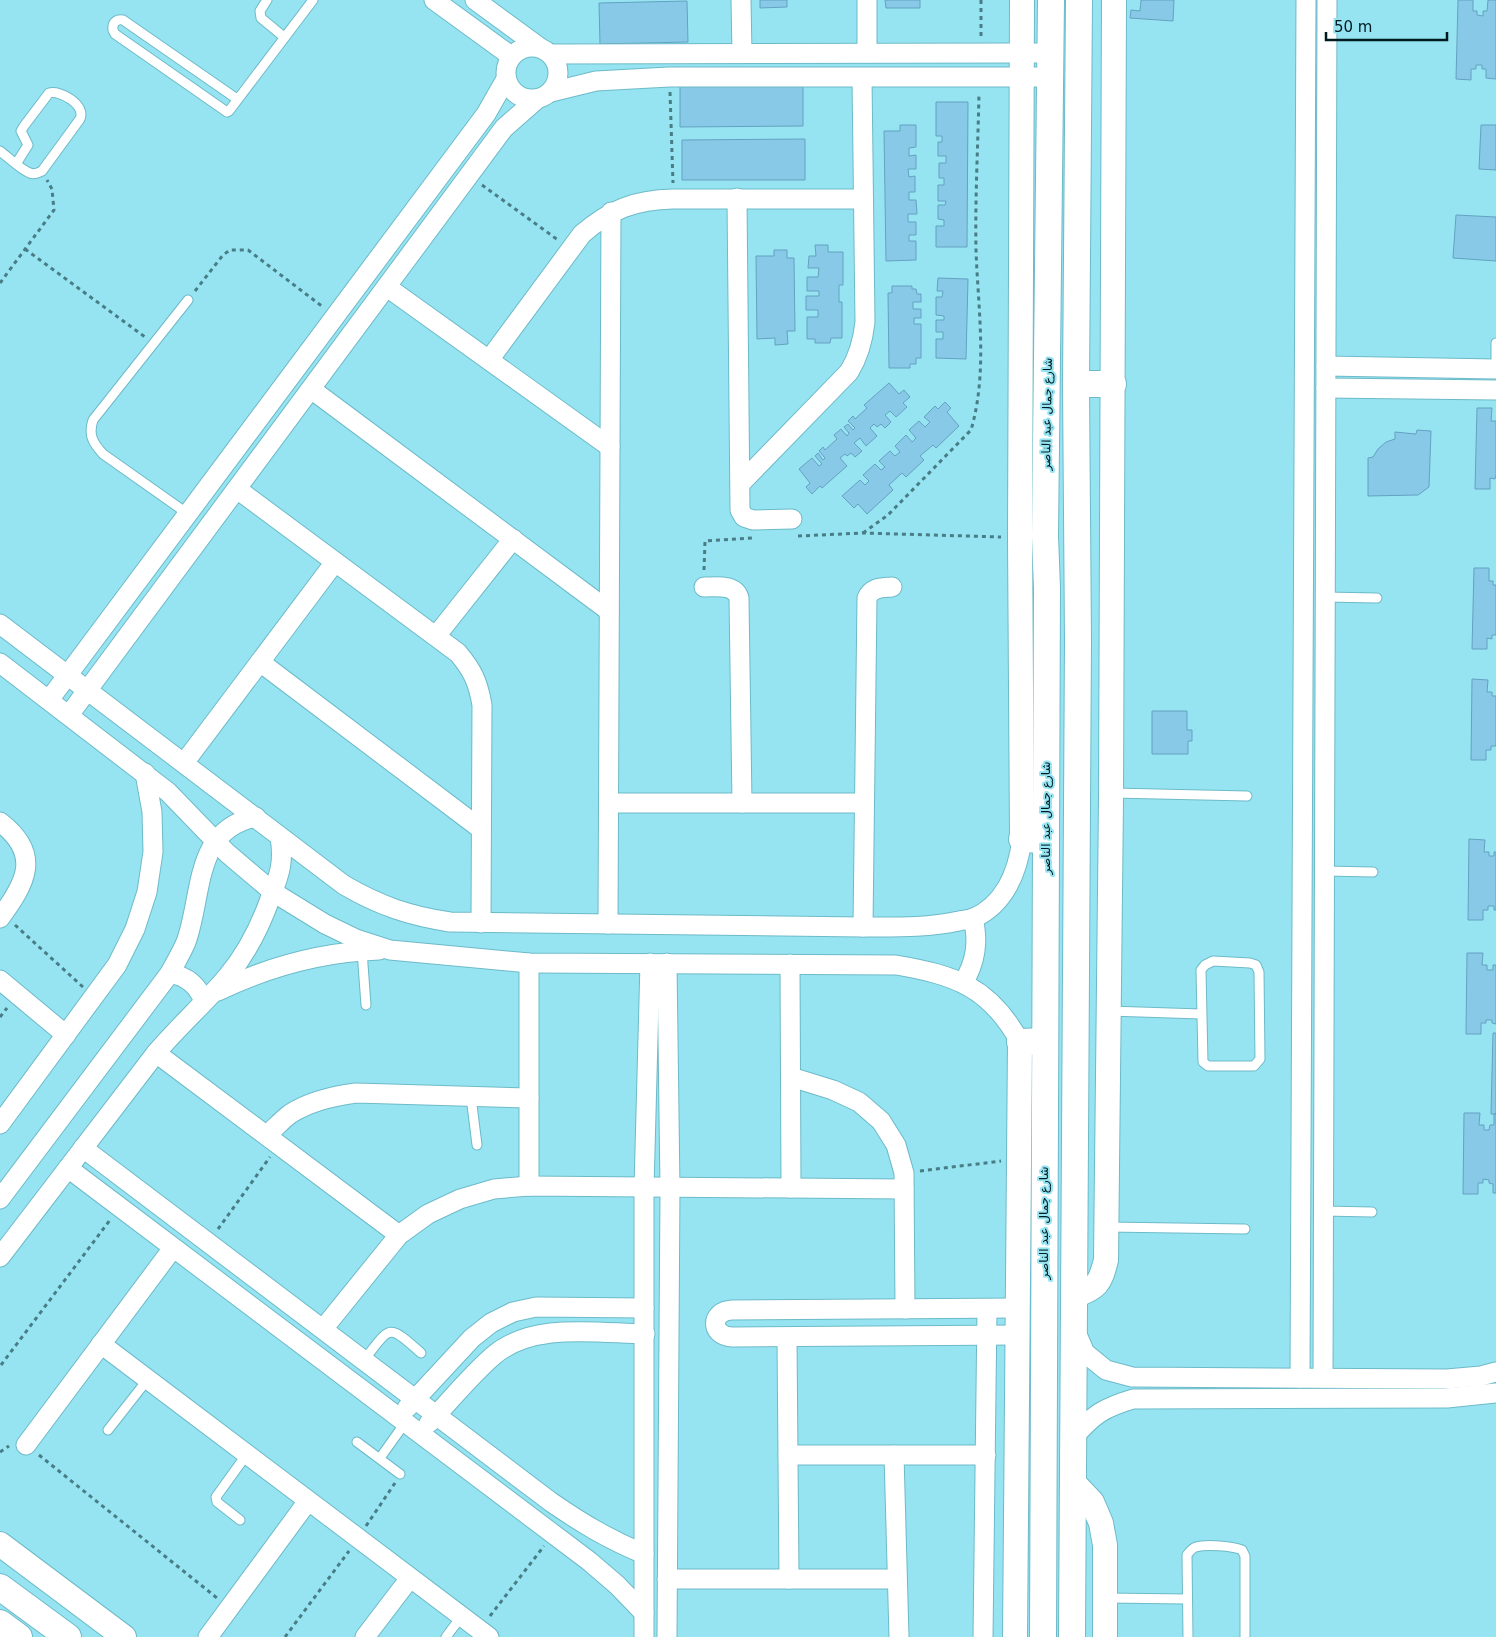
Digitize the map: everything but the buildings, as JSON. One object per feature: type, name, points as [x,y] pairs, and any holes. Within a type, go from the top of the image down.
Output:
[{"type":"main road","name":"شارع جمال عبد الناصر","points":[[1043,1637],[1032,1041],[1034,840],[1047,588],[1045,536],[1051,0]]},
{"type":"main road","points":[[1072,1637],[1078,588],[1076,384],[1079,0]]},
{"type":"main road","points":[[1076,384],[1112,384]]},
{"type":"main road","points":[[1045,536],[1078,536]]},
{"type":"main road","points":[[1047,588],[1078,588]]},
{"type":"main road","points":[[0,1587],[68,1637]]},
{"type":"main road","points":[[0,1623],[19,1637]]},
{"type":"street","points":[[434,0],[511,56]]},
{"type":"street","points":[[69,715],[504,128],[544,95],[558,77],[556,61],[545,50],[475,0]]},
{"type":"street","points":[[741,0],[742,53]]},
{"type":"street","points":[[867,0],[867,53]]},
{"type":"street","points":[[0,624],[344,885],[369,899],[395,910],[422,918],[450,922],[481,923],[922,927],[948,924],[973,918],[989,908],[1003,894],[1013,877],[1019,859],[1034,840],[1020,538],[1022,0]]},
{"type":"street","points":[[1074,1296],[1092,1290],[1102,1276],[1106,1260],[1111,793],[1114,0]]},
{"type":"street","points":[[1300,1378],[1306,0]]},
{"type":"street","points":[[1323,1378],[1327,0]]},
{"type":"street","points":[[524,47],[545,50],[742,53],[1022,53],[1051,65],[1022,77],[669,77],[596,81],[529,99],[521,97],[509,86],[505,71],[511,56],[524,47]]},
{"type":"street","points":[[740,484],[838,385],[858,357],[863,340],[864,322],[862,78]]},
{"type":"street","points":[[49,700],[486,114],[506,79]]},
{"type":"street","points":[[737,198],[740,510],[744,517],[793,528]]},
{"type":"street","points":[[489,360],[582,234],[611,212],[631,204],[652,199],[863,199]]},
{"type":"street","points":[[608,924],[611,212]]},
{"type":"street","points":[[387,287],[610,447]]},
{"type":"street","points":[[1305,292],[1326,291]]},
{"type":"street","points":[[1326,366],[1496,369]]},
{"type":"street","points":[[1326,388],[1496,390]]},
{"type":"street","points":[[311,389],[610,611]]},
{"type":"street","points":[[1304,465],[1326,465]]},
{"type":"street","points":[[237,489],[436,636],[458,653],[471,668],[479,686],[482,706],[481,923]]},
{"type":"street","points":[[436,636],[513,539]]},
{"type":"street","points":[[184,763],[336,562]]},
{"type":"street","points":[[704,587],[731,588],[739,598],[742,803]]},
{"type":"street","points":[[863,927],[867,598],[875,588],[892,587]]},
{"type":"street","points":[[260,662],[481,829]]},
{"type":"street","points":[[0,663],[146,773],[168,792],[240,865],[273,892],[325,924],[356,939],[390,950]]},
{"type":"street","points":[[0,1124],[118,965],[135,930],[147,892],[153,852],[152,812],[146,773]]},
{"type":"street","points":[[608,803],[864,803]]},
{"type":"street","points":[[0,1199],[170,973],[186,942],[198,883],[205,862],[216,842],[223,832],[233,824],[244,819],[256,817]]},
{"type":"street","points":[[0,822],[20,842],[26,860],[25,879],[2,916]]},
{"type":"street","points":[[0,1257],[156,1053],[228,975],[251,942],[265,914],[282,865],[280,837]]},
{"type":"street","points":[[963,983],[970,971],[977,945],[973,918]]},
{"type":"street","points":[[209,997],[270,969],[300,960],[331,954],[390,950],[529,963],[896,966],[919,969],[963,983],[981,994],[997,1007],[1010,1024],[1032,1041],[1019,1159],[1016,1335],[1015,1637]]},
{"type":"street","points":[[529,963],[529,1186]]},
{"type":"street","points":[[644,1637],[644,1188],[658,963]]},
{"type":"street","points":[[658,963],[670,1188],[667,1637]]},
{"type":"street","points":[[790,964],[791,1188]]},
{"type":"street","points":[[170,973],[182,976],[192,982],[209,997]]},
{"type":"street","points":[[0,980],[66,1034]]},
{"type":"street","points":[[156,1053],[399,1235]]},
{"type":"street","points":[[791,1077],[832,1090],[859,1102],[881,1120],[896,1145],[904,1181],[905,1309]]},
{"type":"street","points":[[273,1140],[290,1115],[310,1104],[333,1096],[356,1093],[529,1098]]},
{"type":"street","points":[[1301,1135],[1324,1136]]},
{"type":"street","points":[[83,1148],[580,1522],[611,1540],[644,1554]]},
{"type":"street","points":[[68,1168],[553,1534],[603,1573],[644,1612]]},
{"type":"street","points":[[323,1329],[399,1235],[428,1214],[460,1199],[494,1189],[529,1186],[791,1188],[904,1181]]},
{"type":"street","points":[[26,1445],[173,1248]]},
{"type":"street","points":[[408,1424],[415,1399],[472,1338],[491,1323],[513,1312],[536,1306],[644,1308]]},
{"type":"street","points":[[1016,1335],[725,1337],[719,1333],[716,1327],[716,1320],[719,1314],[725,1310],[1017,1308]]},
{"type":"street","points":[[983,1637],[987,1309]]},
{"type":"street","points":[[1074,1326],[1085,1353],[1106,1370],[1132,1377],[1447,1379],[1481,1376],[1496,1372]]},
{"type":"street","points":[[408,1424],[437,1416],[492,1356],[507,1345],[524,1337],[542,1333],[561,1332],[644,1334]]},
{"type":"street","points":[[787,1337],[789,1580]]},
{"type":"street","points":[[101,1344],[461,1617],[485,1633]]},
{"type":"street","points":[[1073,1438],[1088,1421],[1109,1407],[1133,1399],[1447,1398],[1496,1393]]},
{"type":"street","points":[[788,1455],[986,1455]]},
{"type":"street","points":[[894,1455],[899,1637]]},
{"type":"street","points":[[1073,1482],[1092,1502],[1101,1522],[1105,1544],[1105,1637]]},
{"type":"street","points":[[208,1637],[308,1501]]},
{"type":"street","points":[[0,1544],[124,1637]]},
{"type":"street","points":[[365,1637],[410,1578]]},
{"type":"street","points":[[667,1579],[897,1580]]},
{"type":"lane","points":[[267,0],[260,11],[261,18],[284,37]]},
{"type":"lane","points":[[237,100],[124,20],[114,22],[113,30],[115,34],[227,112],[237,100],[312,0]]},
{"type":"lane","points":[[0,151],[16,164],[30,173],[36,174],[42,171],[81,115],[79,106],[60,92],[49,92],[21,131],[28,145],[16,164]]},
{"type":"lane","points":[[188,300],[93,420],[90,430],[93,442],[103,454],[188,514]]},
{"type":"lane","points":[[1496,343],[1496,369]]},
{"type":"lane","points":[[1325,597],[1377,598]]},
{"type":"lane","points":[[1111,793],[1247,796]]},
{"type":"lane","points":[[1325,871],[1373,872]]},
{"type":"lane","points":[[362,951],[366,1005]]},
{"type":"lane","points":[[1213,962],[1250,963],[1256,966],[1259,972],[1260,1059],[1257,1063],[1254,1066],[1208,1066],[1203,1062],[1201,1014],[1201,970],[1205,965],[1213,962]]},
{"type":"lane","points":[[1108,1012],[1201,1014]]},
{"type":"lane","points":[[471,1097],[477,1145]]},
{"type":"lane","points":[[1324,1211],[1372,1212]]},
{"type":"lane","points":[[1106,1227],[1244,1229]]},
{"type":"lane","points":[[364,1360],[385,1334],[391,1332],[397,1333],[421,1353]]},
{"type":"lane","points":[[108,1430],[148,1379]]},
{"type":"lane","points":[[380,1458],[408,1424]]},
{"type":"lane","points":[[357,1442],[400,1474]]},
{"type":"lane","points":[[240,1520],[217,1502],[216,1497],[247,1454]]},
{"type":"lane","points":[[1188,1637],[1187,1555],[1191,1549],[1198,1546],[1236,1547],[1242,1550],[1244,1556],[1246,1637]]},
{"type":"lane","points":[[1105,1598],[1187,1599]]},
{"type":"lane","points":[[446,1637],[461,1617]]},
{"type":"path","points":[[981,0],[981,53]]},
{"type":"path","points":[[669,77],[673,199]]},
{"type":"path","points":[[863,533],[888,515],[970,430],[976,412],[980,338],[976,250],[979,78]]},
{"type":"path","points":[[0,283],[54,210],[52,189],[42,171]]},
{"type":"path","points":[[469,176],[570,249]]},
{"type":"path","points":[[25,249],[154,343]]},
{"type":"path","points":[[188,300],[223,255],[230,250],[248,250],[336,316]]},
{"type":"path","points":[[793,528],[863,533],[1020,538]]},
{"type":"path","points":[[704,587],[705,540],[755,538]]},
{"type":"path","points":[[2,916],[94,997]]},
{"type":"path","points":[[208,1242],[273,1140]]},
{"type":"path","points":[[904,1181],[1019,1159]]},
{"type":"path","points":[[1,1366],[119,1207]]},
{"type":"path","points":[[0,1452],[13,1444],[26,1445],[230,1608]]},
{"type":"path","points":[[285,1637],[358,1539],[400,1474]]},
{"type":"path","points":[[485,1633],[553,1534]]}]
